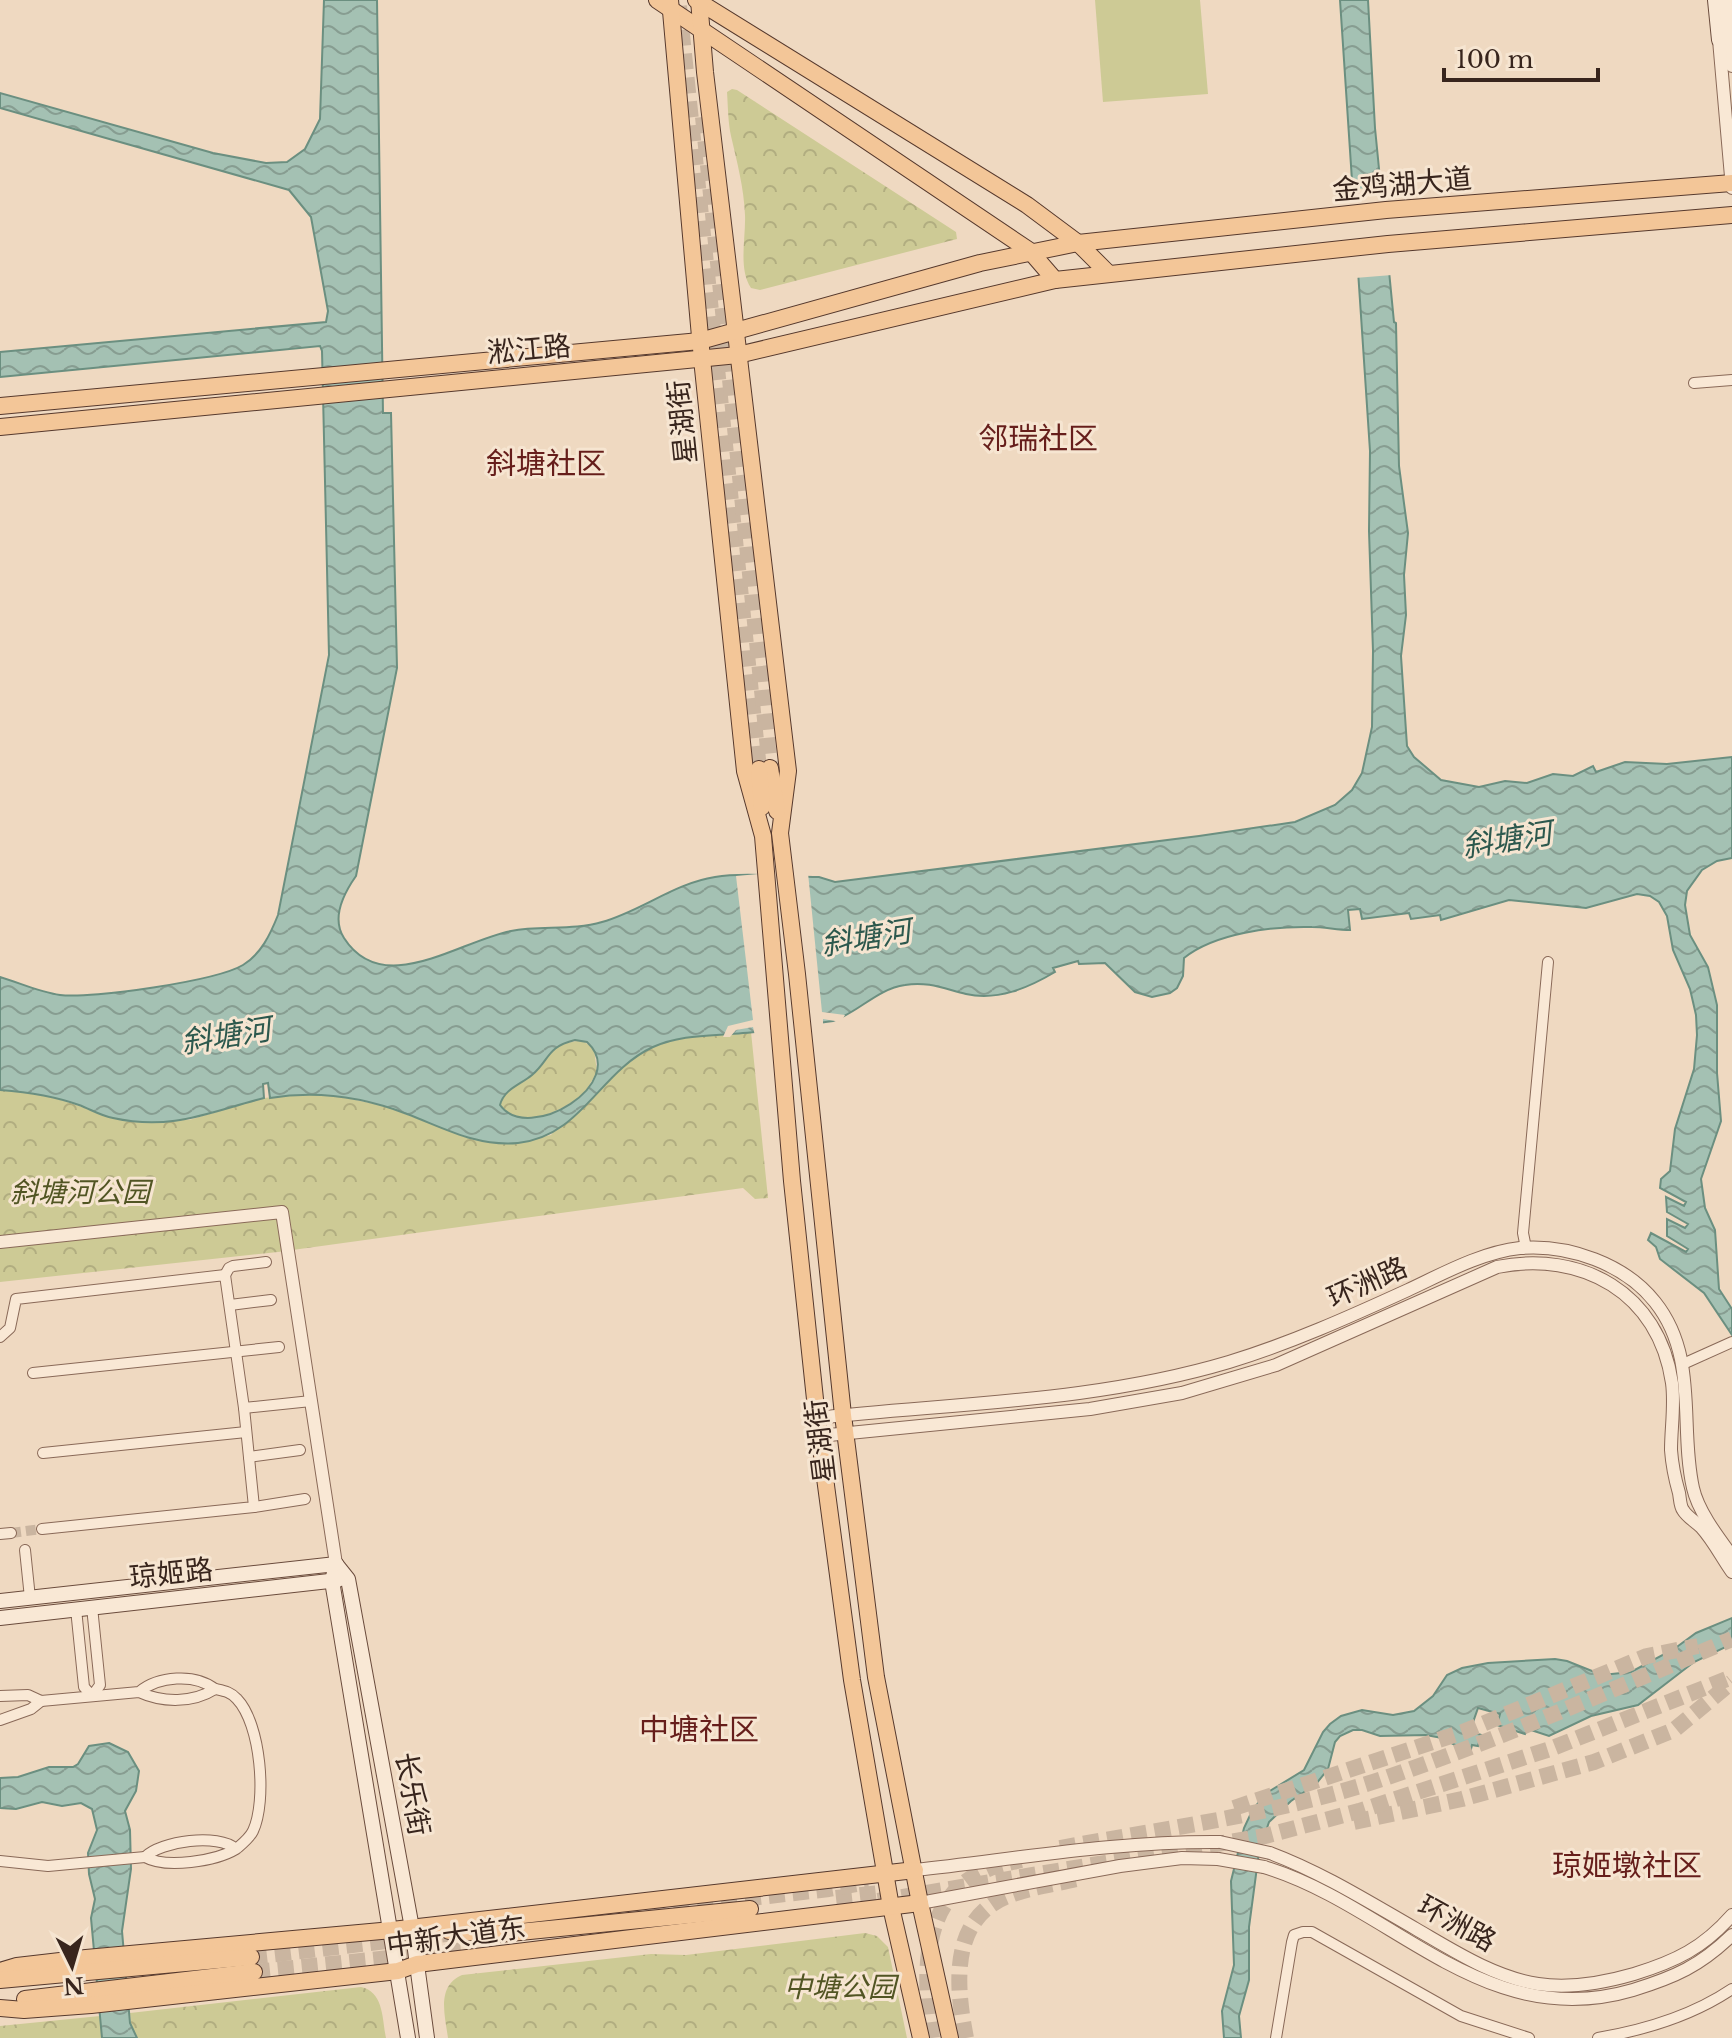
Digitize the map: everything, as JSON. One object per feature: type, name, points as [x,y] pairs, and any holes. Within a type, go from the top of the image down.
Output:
[{"type":"main road","points":[[1715,0],[1724,40]]},
{"type":"main road","points":[[1724,40],[1726,0]]},
{"type":"main road","points":[[698,1],[1027,205],[1078,243],[1108,273]]},
{"type":"main road","name":"星湖街","points":[[698,1],[788,771],[765,877],[817,1418],[852,1680],[891,1907],[921,2038]]},
{"type":"main road","points":[[666,3],[1030,251],[1055,280]]},
{"type":"main road","name":"星湖街","points":[[666,3],[745,771],[772,834],[786,877],[845,1433],[876,1677],[950,2038]]},
{"type":"main road","name":"金鸡湖大道","points":[[1030,251],[1078,243],[1386,210],[1732,183]]},
{"type":"main road","name":"金鸡湖大道","points":[[1055,280],[1388,244],[1732,215]]},
{"type":"main road","name":"淞江路","points":[[0,406],[700,341],[1030,251]]},
{"type":"main road","name":"淞江路","points":[[0,427],[738,355],[1055,280]]},
{"type":"main road","name":"星湖街","points":[[765,768],[772,834]]},
{"type":"main road","name":"长乐街","points":[[336,1564],[348,1579],[412,1928],[427,2038]]},
{"type":"main road","name":"长乐街","points":[[336,1564],[332,1581],[408,2038]]},
{"type":"main road","name":"琼姬路","points":[[0,1601],[336,1564]]},
{"type":"main road","name":"琼姬路","points":[[0,1618],[348,1579]]},
{"type":"main road","name":"中新大道东","points":[[0,1971],[17,1966],[86,1958],[412,1928],[915,1870]]},
{"type":"main road","name":"中新大道东","points":[[0,2008],[24,2010],[91,2005],[398,1971],[417,1964],[920,1903]]},
{"type":"main road","points":[[412,1928],[499,1934],[750,1909]]},
{"type":"main road","points":[[0,1980],[252,1964],[0,2002]]},
{"type":"street","points":[[1724,40],[1732,66]]},
{"type":"street","points":[[1724,40],[1732,190]]},
{"type":"street","points":[[1694,383],[1732,380]]},
{"type":"street","points":[[1526,1248],[1523,1233],[1548,962]]},
{"type":"street","name":"长乐街","points":[[0,1242],[282,1212],[336,1564]]},
{"type":"street","name":"环洲路","points":[[817,1418],[1077,1394],[1174,1376],[1271,1349],[1496,1254],[1526,1248],[1577,1253],[1604,1263],[1636,1283],[1656,1303],[1673,1333],[1687,1386],[1687,1449],[1694,1492],[1707,1527],[1732,1572]]},
{"type":"street","points":[[254,1507],[225,1275],[233,1266],[266,1262]]},
{"type":"street","name":"环洲路","points":[[819,1436],[1090,1409],[1182,1393],[1276,1365],[1497,1267],[1518,1263],[1556,1264],[1575,1267],[1606,1280],[1629,1297],[1646,1317],[1664,1349],[1672,1384],[1671,1453],[1683,1510],[1707,1527],[1732,1556]]},
{"type":"street","points":[[0,1337],[10,1328],[16,1299],[225,1275]]},
{"type":"street","points":[[230,1305],[271,1300]]},
{"type":"street","points":[[1683,1364],[1732,1342]]},
{"type":"street","points":[[33,1373],[279,1347]]},
{"type":"street","points":[[244,1408],[311,1401]]},
{"type":"street","points":[[43,1453],[246,1432]]},
{"type":"street","points":[[249,1457],[300,1450]]},
{"type":"street","points":[[42,1529],[305,1499]]},
{"type":"street","points":[[25,1550],[30,1598]]},
{"type":"street","points":[[92,1607],[100,1685],[92,1696]]},
{"type":"street","points":[[76,1609],[84,1687],[92,1696]]},
{"type":"street","points":[[0,1861],[48,1866],[140,1858],[152,1861],[201,1861],[217,1859],[236,1849],[252,1833],[260,1807],[261,1778],[256,1745],[242,1705],[233,1695],[197,1681],[171,1679],[148,1684],[139,1692]]},
{"type":"street","points":[[0,1696],[28,1695],[41,1701],[139,1692],[152,1698],[179,1700],[215,1689]]},
{"type":"street","points":[[0,1720],[31,1709],[41,1701]]},
{"type":"street","points":[[140,1858],[157,1848],[194,1842],[222,1841],[236,1849]]},
{"type":"street","name":"环洲路","points":[[915,1870],[1047,1856],[1123,1844],[1220,1842],[1270,1853],[1357,1894],[1497,1973],[1540,1984],[1577,1986],[1615,1980],[1676,1960],[1696,1948],[1732,1915]]},
{"type":"street","name":"环洲路","points":[[920,1903],[1120,1866],[1182,1858],[1218,1859],[1289,1875],[1491,1985],[1538,1997],[1578,2000],[1619,1994],[1681,1974],[1709,1958],[1732,1935]]},
{"type":"street","points":[[1276,2038],[1292,1942],[1294,1935],[1303,1932],[1312,1932],[1461,2016],[1529,2038]]},
{"type":"street","points":[[1598,2038],[1637,2031],[1684,2015],[1732,1989]]},
{"type":"street","points":[[1487,2038],[1489,2026]]},
{"type":"green space","points":[[1095,0],[1200,0],[1208,94],[1103,102]]},
{"type":"green space","points":[[732,89],[956,232],[957,239],[760,290],[751,288],[744,262],[743,195],[729,120],[727,92]]},
{"type":"green space","name":"斜塘河公园","points":[[751,1032],[768,1198],[755,1199],[743,1188],[278,1252],[0,1282],[0,1090],[33,1093],[65,1101],[116,1119],[189,1120],[264,1098],[328,1094],[384,1106],[474,1140],[514,1143],[551,1135],[582,1095],[553,1112],[531,1118],[510,1113],[501,1106],[504,1094],[538,1068],[548,1053],[562,1044],[582,1040],[594,1049],[597,1072],[585,1092],[593,1097],[629,1061],[657,1045],[687,1038]]},
{"type":"green space","name":"中塘公园","points":[[865,1933],[877,1936],[888,1947],[907,2038],[448,2038],[445,1994],[448,1986],[462,1975],[651,1954],[686,1955]]},
{"type":"green space","points":[[361,1987],[369,1990],[378,2000],[386,2038],[137,2038],[131,2024],[130,2013]]},
{"type":"green space","points":[[100,2016],[102,2038],[0,2038],[0,2026]]},
{"type":"water","name":"斜塘河","points":[[324,0],[377,0],[383,413],[391,413],[397,668],[356,876],[344,898],[339,922],[344,938],[360,956],[379,964],[400,965],[446,954],[511,931],[602,922],[686,885],[715,877],[819,877],[835,882],[1199,836],[1295,822],[1335,805],[1352,790],[1362,773],[1372,727],[1370,451],[1340,0],[1368,0],[1375,128],[1396,323],[1399,466],[1408,533],[1404,575],[1406,615],[1401,656],[1407,746],[1414,757],[1441,780],[1479,787],[1505,781],[1527,783],[1553,774],[1573,776],[1593,766],[1596,772],[1625,762],[1667,764],[1732,757],[1732,858],[1717,861],[1702,870],[1687,891],[1685,905],[1690,935],[1708,967],[1717,1005],[1721,1121],[1701,1179],[1705,1208],[1715,1230],[1719,1289],[1732,1309],[1732,1335],[1704,1293],[1660,1259],[1656,1247],[1648,1240],[1651,1233],[1686,1252],[1688,1249],[1667,1236],[1667,1219],[1685,1228],[1688,1224],[1667,1212],[1666,1197],[1684,1206],[1686,1202],[1660,1188],[1661,1179],[1670,1171],[1675,1129],[1694,1069],[1697,1035],[1690,989],[1673,950],[1667,916],[1659,902],[1650,896],[1637,894],[1586,908],[1509,900],[1441,920],[1440,915],[1411,919],[1409,913],[1362,919],[1360,909],[1348,910],[1350,930],[1280,928],[1212,942],[1184,958],[1183,976],[1177,988],[1152,997],[1135,992],[1105,963],[1079,964],[1078,961],[1053,968],[1055,972],[1012,992],[990,996],[929,985],[895,987],[833,1021],[686,1038],[653,1047],[634,1058],[558,1129],[540,1138],[518,1143],[475,1139],[357,1099],[323,1095],[270,1098],[268,1083],[263,1084],[264,1098],[190,1118],[154,1122],[113,1118],[60,1099],[0,1090],[0,977],[60,995],[125,991],[182,983],[229,971],[249,961],[260,950],[278,915],[329,655],[320,346],[0,377],[0,352],[326,322],[328,311],[311,217],[289,190],[0,108],[0,93],[213,153],[266,163],[287,162],[305,149],[320,119]],"holes":[[[575,1040],[587,1042],[597,1058],[596,1075],[586,1090],[570,1104],[532,1118],[514,1115],[500,1105],[509,1091],[532,1075],[559,1046]]]},
{"type":"water","points":[[1732,1618],[1732,1644],[1694,1662],[1638,1705],[1591,1716],[1549,1736],[1528,1729],[1525,1734],[1497,1725],[1500,1714],[1478,1708],[1470,1731],[1481,1735],[1478,1746],[1472,1745],[1470,1753],[1442,1738],[1426,1735],[1380,1736],[1353,1730],[1340,1736],[1335,1742],[1328,1769],[1316,1784],[1291,1801],[1269,1822],[1259,1852],[1249,1927],[1249,1980],[1239,2016],[1241,2038],[1224,2038],[1222,2011],[1234,1965],[1231,1881],[1244,1828],[1265,1794],[1304,1770],[1330,1724],[1341,1716],[1362,1710],[1393,1715],[1414,1711],[1433,1696],[1447,1675],[1462,1668],[1488,1663],[1555,1659],[1602,1675],[1631,1672],[1674,1649],[1696,1633]]},
{"type":"water","points":[[109,1743],[128,1752],[139,1771],[136,1791],[125,1811],[130,1830],[131,1869],[122,1931],[130,2023],[137,2038],[102,2038],[91,1918],[95,1899],[88,1853],[97,1830],[92,1809],[81,1803],[62,1806],[42,1802],[16,1809],[0,1808],[0,1778],[18,1777],[49,1767],[73,1767],[89,1746]]},
{"type":"pier","points":[[1384,186],[1392,275],[1355,278],[1349,190]]},
{"type":"pier","points":[[808,873],[822,1012],[845,1015],[841,1022],[823,1019],[823,1027],[755,1036],[753,1027],[736,1030],[730,1037],[723,1037],[728,1026],[753,1020],[736,876]]},
{"type":"tunnel","points":[[679,6],[759,769]]},
{"type":"tunnel","points":[[703,117],[770,768]]},
{"type":"tunnel","points":[[11,1533],[42,1529]]},
{"type":"tunnel","points":[[1060,1848],[1262,1811],[1382,1779],[1514,1730],[1732,1639]]},
{"type":"tunnel","points":[[1234,1808],[1463,1732],[1647,1656],[1698,1646]]},
{"type":"tunnel","points":[[878,1901],[1265,1836],[1359,1811],[1550,1749],[1732,1677]]},
{"type":"tunnel","points":[[1354,1822],[1462,1799],[1594,1762],[1674,1730],[1732,1682]]},
{"type":"tunnel","points":[[932,2038],[928,1966],[930,1942],[937,1920],[948,1900],[964,1883],[990,1868],[1021,1860]]},
{"type":"tunnel","points":[[966,2038],[959,1977],[966,1938],[975,1921],[989,1907],[1008,1896],[1081,1878]]},
{"type":"tunnel","points":[[578,1918],[868,1882]]},
{"type":"tunnel","points":[[836,1898],[889,1892]]},
{"type":"tunnel","points":[[251,1957],[463,1932]]},
{"type":"tunnel","points":[[254,1972],[466,1950]]},
{"type":"district","name":"邻瑞社区","points":[[1038,439]]},
{"type":"district","name":"斜塘社区","points":[[546,464]]},
{"type":"district","name":"中塘社区","points":[[699,1730]]},
{"type":"district","name":"琼姬墩社区","points":[[1627,1866]]}]
